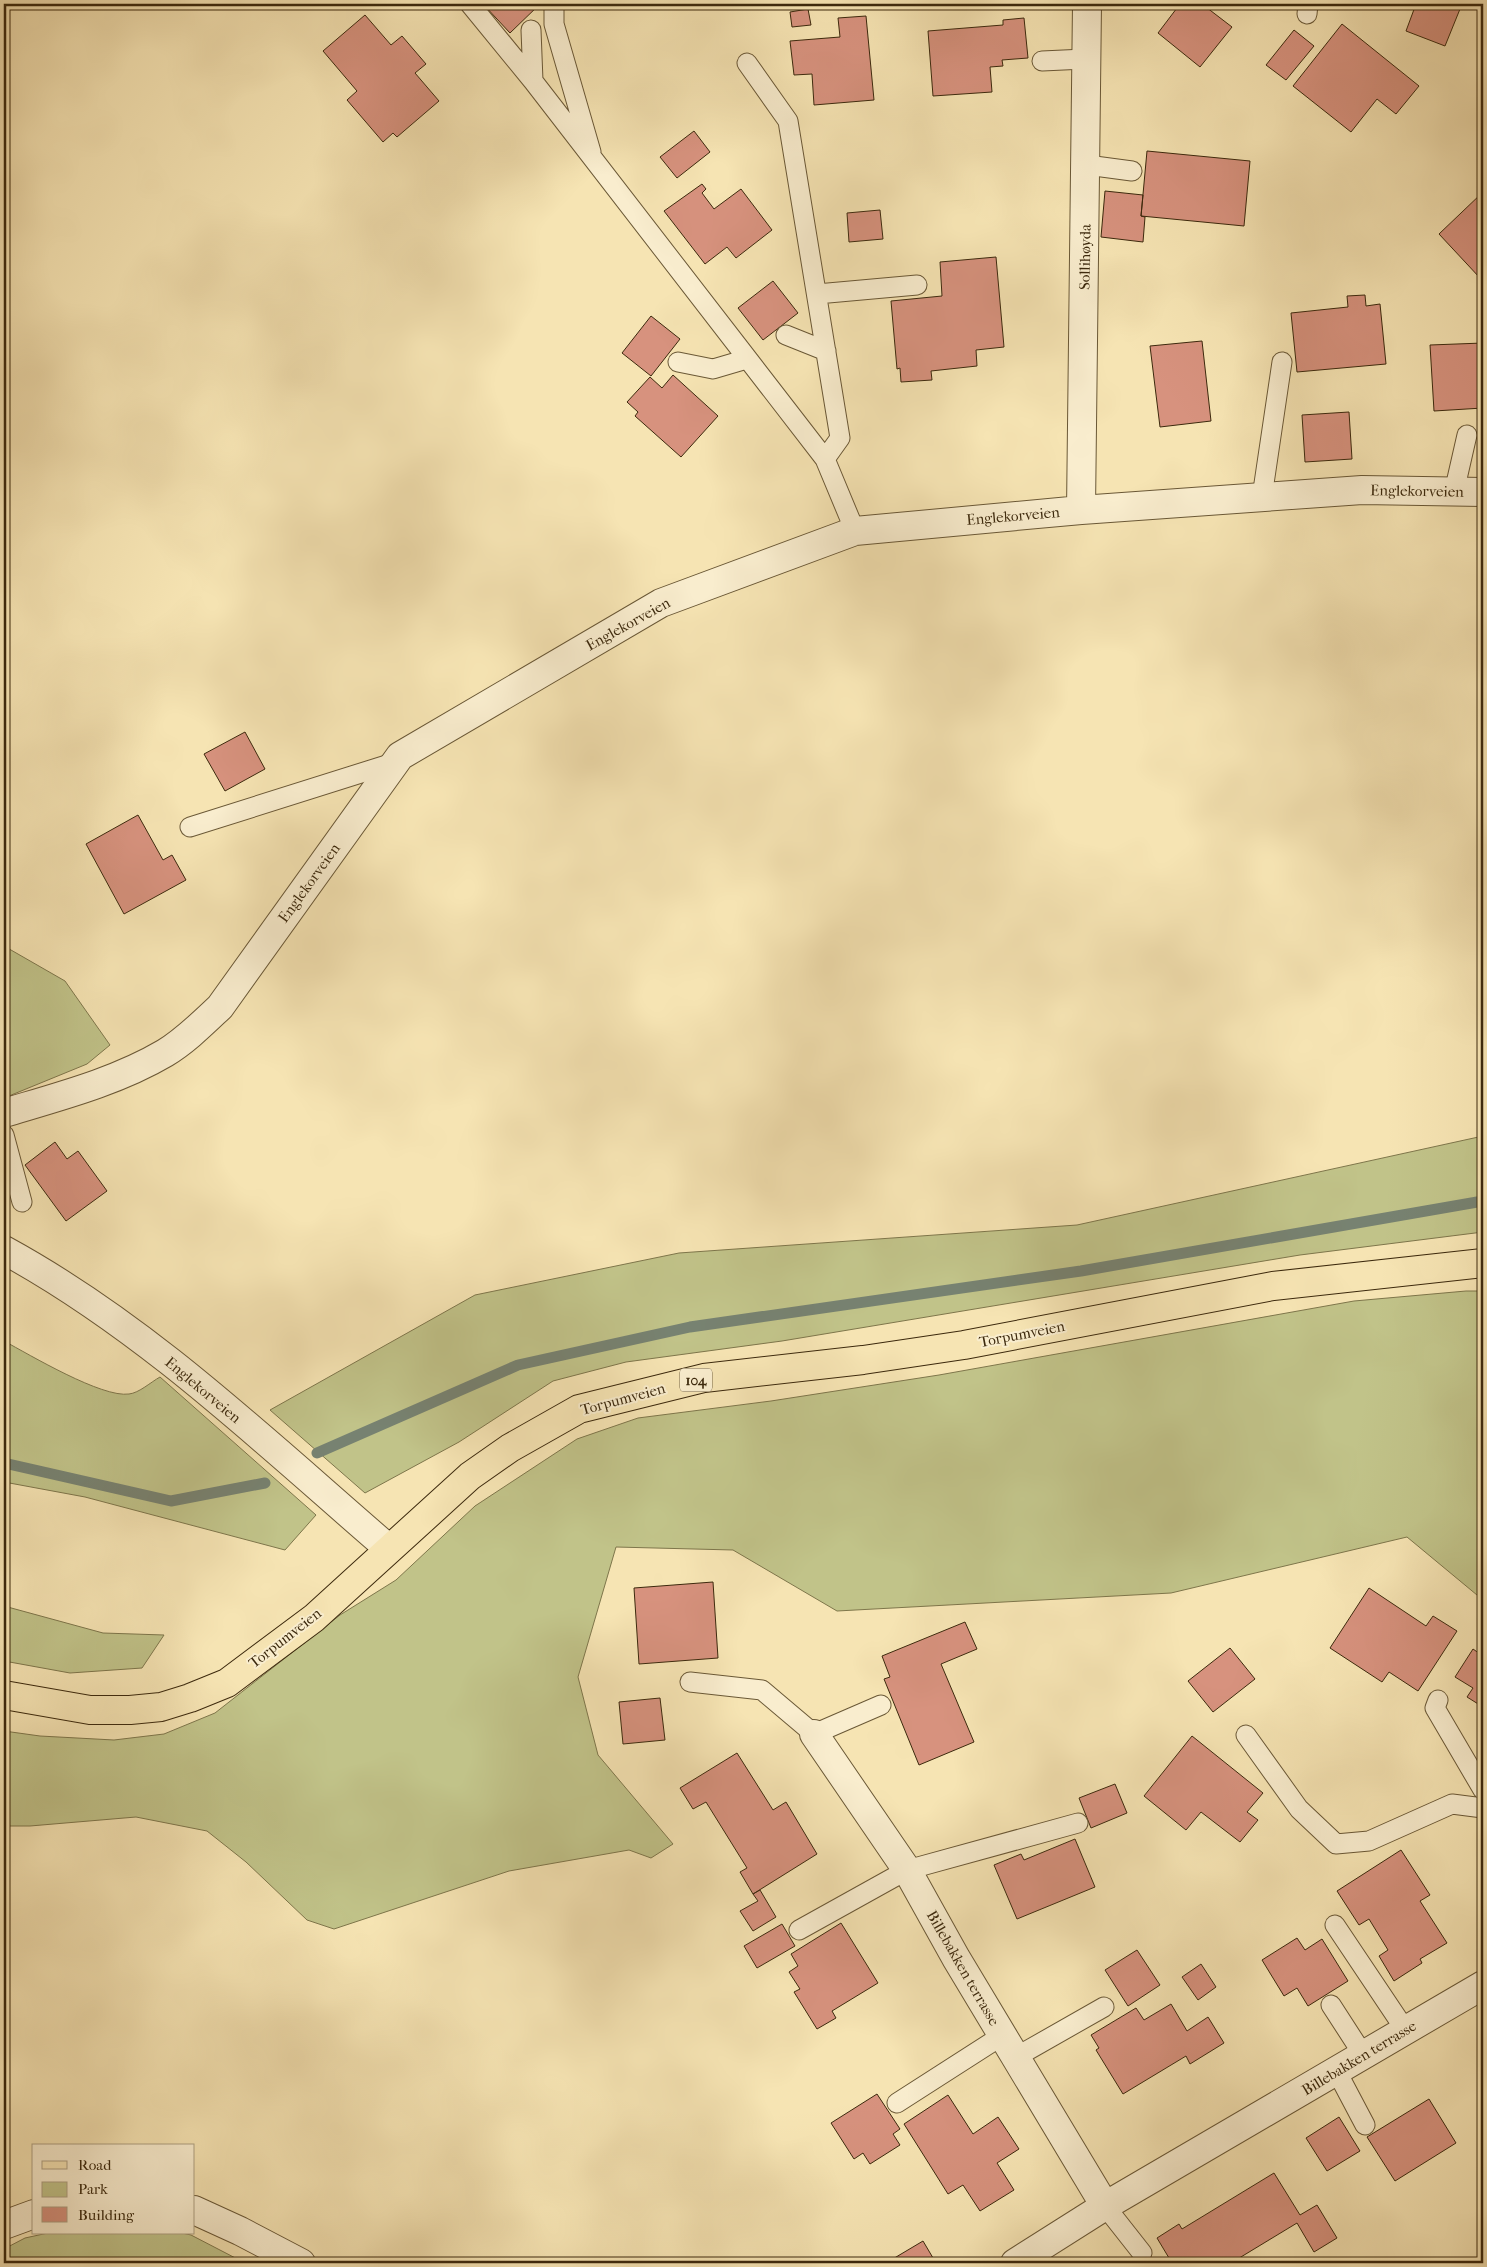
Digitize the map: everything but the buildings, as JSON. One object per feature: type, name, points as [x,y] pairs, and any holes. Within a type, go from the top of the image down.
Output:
[{"type":"main road","name":"Torpumveien","points":[[4,1695],[90,1710],[130,1710],[162,1706],[190,1698],[227,1683],[314,1618],[388,1548],[486,1465],[510,1448],[579,1410],[704,1378],[863,1360],[964,1345],[1273,1286],[1483,1262]]},
{"type":"street","name":"Sollihøyda","points":[[1081,510],[1087,165],[1087,4]]},
{"type":"street","name":"Englekorveien","points":[[4,1113],[75,1091],[137,1067],[165,1054],[187,1038],[220,1007],[400,756],[661,603],[854,531],[1081,510],[1362,490],[1483,492]]},
{"type":"street","name":"Englekorveien","points":[[4,1250],[79,1294],[180,1370],[388,1548]]},
{"type":"street","name":"Billebakken terrasse","points":[[814,1734],[907,1870],[1105,2206]]},
{"type":"street","name":"Billebakken terrasse","points":[[1015,2263],[1105,2206],[1483,1985]]},
{"type":"street","points":[[195,2210],[240,2231],[300,2263]]},
{"type":"street","points":[[4,2225],[32,2215]]},
{"type":"lane","points":[[470,4],[533,81],[825,459],[854,531]]},
{"type":"lane","points":[[554,4],[554,24],[595,162]]},
{"type":"lane","points":[[531,30],[533,81]]},
{"type":"lane","points":[[1042,61],[1086,58]]},
{"type":"lane","points":[[748,62],[788,121],[840,438],[825,459]]},
{"type":"lane","points":[[1087,165],[1132,171]]},
{"type":"lane","points":[[817,294],[917,285]]},
{"type":"lane","points":[[786,335],[826,351]]},
{"type":"lane","points":[[678,362],[713,369],[747,359]]},
{"type":"lane","points":[[1262,497],[1282,362]]},
{"type":"lane","points":[[1454,492],[1467,435]]},
{"type":"lane","points":[[190,827],[396,762]]},
{"type":"lane","points":[[4,1135],[22,1202]]},
{"type":"lane","points":[[690,1682],[762,1690],[814,1734],[881,1705]]},
{"type":"lane","points":[[1438,1700],[1435,1708],[1483,1790]]},
{"type":"lane","points":[[1246,1735],[1299,1809],[1336,1844],[1369,1841],[1452,1804],[1483,1808]]},
{"type":"lane","points":[[799,1930],[907,1870],[1078,1824]]},
{"type":"lane","points":[[1335,1925],[1406,2031]]},
{"type":"lane","points":[[1331,2005],[1364,2056]]},
{"type":"lane","points":[[897,2103],[1010,2046],[1104,2007]]},
{"type":"lane","points":[[1337,2072],[1365,2125]]},
{"type":"lane","points":[[1105,2206],[1142,2253]]},
{"type":"green space","points":[[4,946],[65,981],[110,1045],[87,1064],[4,1098]]},
{"type":"green space","points":[[1483,1136],[1483,1232],[1300,1255],[782,1341],[626,1362],[553,1381],[459,1442],[365,1493],[270,1410],[475,1295],[679,1253],[1077,1225]]},
{"type":"green space","points":[[1483,1291],[1483,1600],[1407,1537],[1171,1593],[837,1611],[733,1550],[616,1547],[578,1677],[598,1755],[673,1844],[651,1858],[629,1850],[509,1871],[334,1929],[307,1920],[246,1862],[207,1831],[136,1817],[30,1826],[4,1826],[4,1731],[40,1736],[114,1740],[164,1734],[215,1713],[340,1615],[396,1580],[475,1506],[577,1439],[638,1418],[771,1401],[939,1375],[1354,1301]]},
{"type":"green space","points":[[4,1341],[84,1383],[117,1393],[133,1393],[160,1377],[316,1515],[285,1550],[85,1497],[4,1482]]},
{"type":"green space","points":[[4,1606],[103,1633],[164,1635],[142,1668],[70,1673],[4,1661]]},
{"type":"green space","points":[[43,2234],[186,2234],[245,2263],[4,2263],[4,2249],[25,2238]]},
{"type":"waterway","points":[[317,1453],[518,1365],[690,1327],[1081,1271],[1483,1201]]},
{"type":"waterway","points":[[4,1463],[171,1501],[265,1483]]}]
